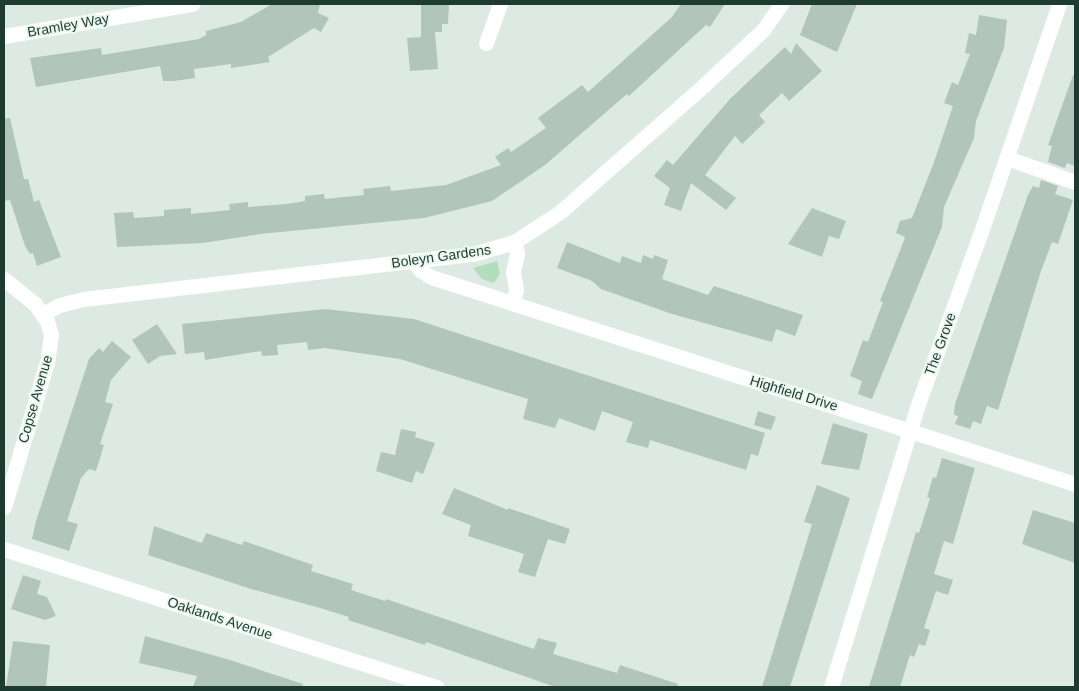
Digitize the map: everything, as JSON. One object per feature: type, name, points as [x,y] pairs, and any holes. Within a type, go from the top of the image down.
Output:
[{"type":"street","name":"Bramley Way","points":[[4,36],[192,4]]},
{"type":"street","points":[[486,43],[500,4]]},
{"type":"street","name":"Boleyn Gardens","points":[[43,314],[68,302],[110,295],[482,253],[514,242],[560,212],[704,85],[763,30],[781,4]]},
{"type":"street","name":"The Grove","points":[[831,687],[910,429],[1007,158],[1059,4]]},
{"type":"street","points":[[1007,158],[1075,182]]},
{"type":"street","points":[[513,302],[516,290],[513,271],[517,253],[514,242]]},
{"type":"street","name":"Highfield Drive","points":[[414,261],[425,274],[910,429],[1075,484]]},
{"type":"street","points":[[4,279],[43,314]]},
{"type":"street","name":"Copse Avenue","points":[[4,507],[50,350],[50,328],[43,314]]},
{"type":"street","name":"Oaklands Avenue","points":[[4,549],[436,687]]},
{"type":"green space","points":[[497,261],[500,274],[494,283],[482,279],[473,268]]},
{"type":"building","points":[[272,4],[320,4],[318,13],[329,18],[321,32],[314,28],[268,57],[270,62],[231,68],[231,64],[194,69],[195,78],[174,81],[163,81],[160,66],[36,87],[30,58],[101,48],[102,55],[199,39],[206,35],[206,31],[241,22]]},
{"type":"building","points":[[421,4],[449,4],[448,24],[442,24],[442,32],[435,32],[438,69],[410,71],[407,38],[421,37]]},
{"type":"building","points":[[681,4],[725,4],[710,27],[706,25],[629,96],[627,94],[545,165],[492,201],[424,218],[260,234],[203,243],[117,247],[114,213],[133,212],[134,218],[164,216],[164,210],[191,208],[191,214],[230,210],[229,204],[248,202],[248,207],[287,204],[305,201],[305,196],[324,194],[325,199],[364,195],[363,189],[390,186],[391,191],[446,185],[501,165],[495,157],[508,148],[511,152],[546,128],[538,118],[582,85],[588,92],[672,17]]},
{"type":"building","points":[[812,4],[857,4],[837,52],[800,35]]},
{"type":"building","points":[[979,15],[1007,20],[1004,48],[976,121],[974,138],[944,207],[942,227],[872,399],[858,394],[862,381],[850,376],[863,340],[868,342],[883,302],[880,301],[905,237],[896,233],[900,221],[912,218],[934,162],[953,106],[944,103],[952,82],[958,85],[970,54],[965,53],[969,33],[976,35]]},
{"type":"building","points":[[796,43],[822,71],[789,101],[782,93],[759,115],[765,122],[742,144],[735,136],[705,175],[736,198],[726,210],[691,183],[681,211],[664,205],[670,188],[654,176],[667,160],[673,165],[730,99],[785,47],[791,54]]},
{"type":"building","points":[[1073,75],[1075,76],[1075,166],[1067,163],[1065,168],[1048,162],[1052,146],[1048,145]]},
{"type":"building","points":[[10,118],[24,179],[28,179],[34,202],[39,200],[61,257],[37,266],[33,253],[30,254],[25,246],[10,200],[4,201],[4,119]]},
{"type":"building","points":[[1041,180],[1058,186],[1055,194],[1073,200],[1058,244],[1052,242],[1041,271],[998,410],[987,406],[981,424],[973,421],[970,429],[955,424],[958,416],[954,415],[955,404],[1028,195],[1033,186],[1039,188]]},
{"type":"building","points":[[812,208],[846,221],[839,239],[829,236],[822,257],[788,244]]},
{"type":"building","points":[[567,242],[620,263],[622,256],[641,263],[643,255],[653,259],[654,255],[668,260],[662,279],[708,295],[714,286],[803,315],[795,336],[776,329],[772,342],[672,314],[601,289],[592,281],[557,268]]},
{"type":"building","points":[[325,309],[414,319],[765,433],[758,456],[751,454],[746,470],[650,440],[648,448],[626,442],[633,422],[602,411],[595,431],[559,418],[555,428],[523,419],[528,399],[400,359],[325,348],[308,350],[307,342],[277,345],[278,355],[262,356],[261,351],[205,360],[204,352],[185,354],[182,324]]},
{"type":"building","points":[[157,324],[177,354],[160,356],[148,364],[132,340]]},
{"type":"building","points":[[112,341],[131,357],[111,380],[105,402],[113,404],[100,444],[104,445],[96,471],[89,469],[81,478],[67,521],[78,524],[69,551],[32,539],[36,521],[89,359],[99,348],[103,352]]},
{"type":"building","points":[[758,411],[776,417],[771,430],[754,425]]},
{"type":"building","points":[[833,423],[868,434],[859,470],[821,464]]},
{"type":"building","points":[[401,429],[416,432],[415,437],[435,443],[423,474],[416,471],[412,483],[376,471],[381,452],[395,455]]},
{"type":"building","points":[[942,458],[975,468],[953,544],[944,541],[934,574],[953,580],[948,595],[936,591],[924,628],[930,630],[925,646],[919,644],[914,657],[910,655],[900,687],[869,687],[916,532],[919,533],[930,498],[927,497],[933,477],[936,478]]},
{"type":"building","points":[[817,485],[850,498],[790,687],[762,687],[812,524],[804,522]]},
{"type":"building","points":[[454,488],[508,510],[508,508],[570,529],[565,544],[548,539],[535,577],[518,572],[524,554],[468,536],[471,525],[442,514]]},
{"type":"building","points":[[1033,510],[1075,523],[1075,563],[1022,544]]},
{"type":"building","points":[[154,526],[202,543],[206,533],[242,545],[244,541],[313,565],[311,571],[353,584],[351,590],[385,601],[386,599],[534,649],[538,638],[557,643],[553,654],[617,673],[620,665],[678,684],[677,687],[555,687],[426,642],[425,645],[348,620],[349,617],[251,589],[148,555]]},
{"type":"building","points":[[23,575],[41,581],[37,594],[47,597],[56,616],[45,620],[11,609]]},
{"type":"building","points":[[145,636],[230,660],[303,684],[302,687],[193,687],[197,676],[139,663]]},
{"type":"building","points":[[13,641],[50,645],[46,687],[6,687]]}]
